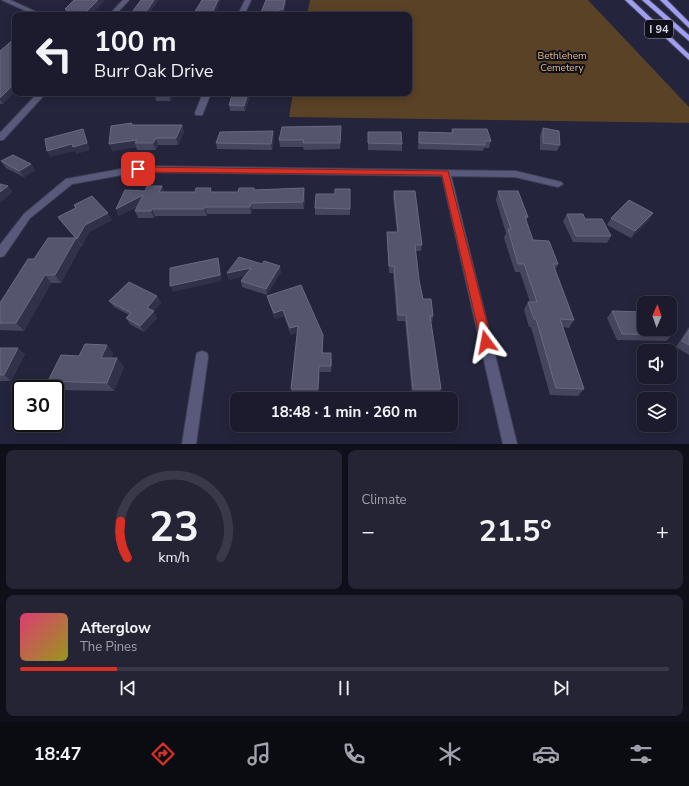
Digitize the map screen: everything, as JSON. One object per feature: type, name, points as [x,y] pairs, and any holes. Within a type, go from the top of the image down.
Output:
[{"type":"highway","name":"I 94","points":[[628,0],[689,58]]},
{"type":"highway","name":"I 94","points":[[645,0],[689,39]]},
{"type":"highway","points":[[663,0],[689,26]]},
{"type":"street","points":[[0,2],[4,0],[33,12]]},
{"type":"street","points":[[115,12],[126,0]]},
{"type":"street","points":[[242,12],[248,0]]},
{"type":"street","points":[[0,138],[39,96]]},
{"type":"street","points":[[199,113],[206,96]]},
{"type":"street","points":[[0,253],[28,216],[69,181],[138,169],[515,174],[558,184]]},
{"type":"street","points":[[446,173],[510,444]]},
{"type":"street","points":[[189,444],[202,357]]},
{"type":"green space","name":"Bethlehem Cemetery","points":[[310,0],[588,0],[689,107],[689,123],[289,117],[292,96],[412,96],[412,12],[308,12]]},
{"type":"building","points":[[74,0],[98,0],[86,12],[70,12],[65,9]]},
{"type":"building","points":[[141,0],[154,0],[146,12],[132,12]]},
{"type":"building","points":[[202,0],[218,0],[212,12],[195,12]]},
{"type":"building","points":[[266,0],[285,0],[283,9],[279,9],[278,12],[261,12]]},
{"type":"building","points":[[12,41],[12,86],[0,98],[0,51]]},
{"type":"building","points":[[232,96],[247,96],[244,106],[229,105]]},
{"type":"building","points":[[132,123],[131,125],[182,125],[176,138],[156,138],[153,143],[135,143],[137,140],[109,144],[111,126]]},
{"type":"building","points":[[341,126],[340,143],[303,143],[304,140],[279,140],[282,127]]},
{"type":"building","points":[[543,128],[559,131],[560,145],[543,143]]},
{"type":"building","points":[[83,129],[87,143],[73,147],[72,144],[47,151],[45,139]]},
{"type":"building","points":[[452,129],[487,129],[491,141],[485,141],[485,145],[419,143],[419,132],[453,133]]},
{"type":"building","points":[[273,131],[271,144],[216,143],[220,132]]},
{"type":"building","points":[[368,132],[401,132],[402,144],[368,143]]},
{"type":"building","points":[[13,155],[31,164],[19,171],[1,161]]},
{"type":"building","points":[[0,184],[8,186],[0,192]]},
{"type":"building","points":[[147,186],[162,186],[159,192],[195,192],[196,188],[211,188],[210,192],[238,192],[239,188],[254,188],[254,190],[304,188],[303,202],[251,203],[250,207],[205,207],[204,209],[152,209],[151,211],[135,211],[143,195],[116,209],[125,190],[145,191]]},
{"type":"building","points":[[335,189],[350,189],[350,209],[315,208],[316,194],[335,194]]},
{"type":"building","points":[[394,191],[415,191],[422,245],[415,245],[419,280],[423,299],[431,299],[433,316],[430,316],[441,389],[413,389],[406,315],[398,315],[394,266],[389,266],[387,232],[398,232]]},
{"type":"building","points":[[498,191],[518,191],[528,217],[525,217],[533,240],[549,241],[558,264],[553,264],[574,320],[560,319],[584,389],[556,388],[536,319],[534,319],[528,302],[537,302],[524,264],[518,264],[508,229],[511,229]]},
{"type":"building","points":[[92,196],[108,213],[85,225],[77,239],[58,217],[76,208],[74,205]]},
{"type":"building","points":[[629,200],[653,213],[635,231],[611,218]]},
{"type":"building","points":[[567,214],[583,214],[585,219],[602,219],[611,236],[576,236]]},
{"type":"building","points":[[48,238],[76,238],[55,275],[45,275],[16,323],[0,323],[0,303],[28,259],[34,259]]},
{"type":"building","points":[[239,257],[262,264],[264,261],[280,266],[266,289],[241,281],[251,268],[227,273]]},
{"type":"building","points":[[218,258],[220,275],[170,286],[170,268]]},
{"type":"building","points":[[129,282],[157,296],[147,308],[154,311],[140,326],[126,318],[131,313],[109,301]]},
{"type":"building","points":[[301,285],[323,335],[322,353],[331,353],[331,366],[319,366],[318,389],[291,389],[298,326],[290,328],[283,310],[274,313],[267,296]]},
{"type":"building","points":[[612,311],[637,312],[637,334],[622,334]]},
{"type":"building","points":[[689,330],[689,345],[682,341]]},
{"type":"building","points":[[85,344],[107,345],[101,358],[117,358],[107,383],[48,380],[61,355],[79,356]]},
{"type":"building","points":[[0,348],[18,348],[4,375],[0,375]]},
{"type":"route","points":[[138,169],[446,173],[486,342]]}]
